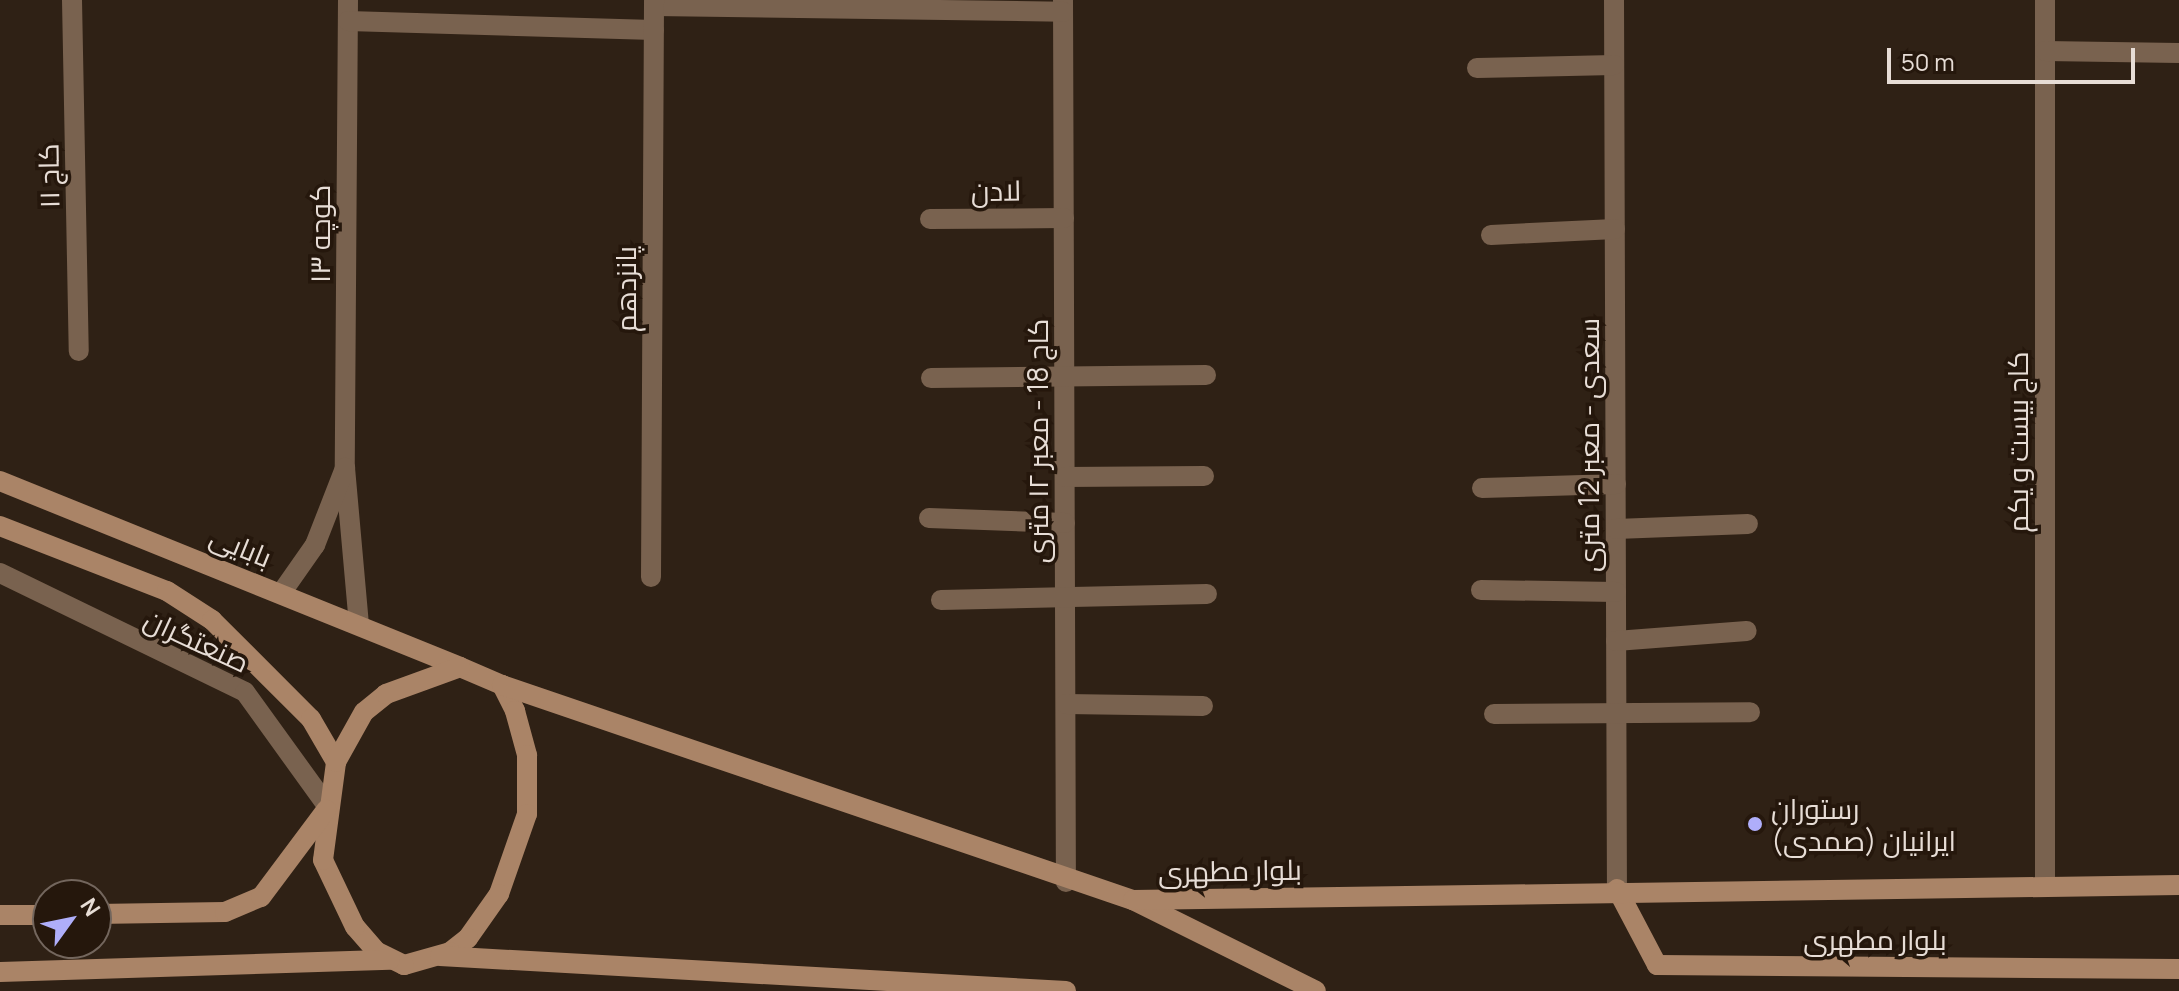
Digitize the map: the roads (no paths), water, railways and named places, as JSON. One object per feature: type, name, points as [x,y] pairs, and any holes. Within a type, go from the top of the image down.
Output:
[{"type":"main road","name":"بابایی","points":[[0,481],[282,592],[460,667]]},
{"type":"main road","points":[[0,526],[167,591],[212,620],[311,719],[336,762]]},
{"type":"main road","points":[[390,960],[336,898],[323,860],[336,762],[364,712],[386,694],[460,667],[502,685],[1066,882],[1133,900],[1316,991]]},
{"type":"main road","points":[[440,956],[468,938],[499,894],[522,840],[527,755],[502,685]]},
{"type":"main road","points":[[112,914],[225,912],[261,897],[328,807]]},
{"type":"main road","name":"بلوار مطهری","points":[[1133,900],[1617,889],[2179,885]]},
{"type":"main road","name":"بلوار مطهری","points":[[1617,889],[1657,965],[2179,969]]},
{"type":"main road","points":[[0,915],[32,915]]},
{"type":"main road","points":[[0,972],[390,960],[404,965],[440,956],[1066,991]]},
{"type":"street","name":"کاج ۱۱","points":[[72,0],[79,351]]},
{"type":"street","name":"سعدی - معبر 12 متری","points":[[1614,0],[1617,889]]},
{"type":"street","name":"کاج بیست و یکم","points":[[2045,0],[2045,884]]},
{"type":"street","points":[[654,3],[1063,6]]},
{"type":"street","name":"پانزدهم","points":[[651,577],[654,3]]},
{"type":"street","name":"کاج 18 - معبر ۱۲ متری","points":[[1063,6],[1066,882]]},
{"type":"street","points":[[348,10],[654,30]]},
{"type":"street","name":"کوچه ۱۳","points":[[348,10],[345,468],[359,624]]},
{"type":"street","points":[[2045,51],[2179,53]]},
{"type":"street","points":[[1477,68],[1614,65]]},
{"type":"street","name":"لادن","points":[[930,219],[1064,218]]},
{"type":"street","points":[[1491,235],[1615,229]]},
{"type":"street","points":[[931,378],[1206,375]]},
{"type":"street","name":"کوچه ۱۳","points":[[282,592],[315,545],[345,468]]},
{"type":"street","points":[[1065,477],[1204,476]]},
{"type":"street","points":[[1482,488],[1616,484]]},
{"type":"street","points":[[929,518],[1065,523]]},
{"type":"street","points":[[1616,529],[1748,524]]},
{"type":"street","name":"صنعتگران","points":[[0,573],[245,692],[328,807]]},
{"type":"street","points":[[1481,590],[1616,592]]},
{"type":"street","points":[[941,600],[1207,594]]},
{"type":"street","points":[[1616,641],[1747,631]]},
{"type":"street","points":[[1066,704],[1203,706]]},
{"type":"street","points":[[1494,714],[1750,712]]},
{"type":"place","name":"رستوران ایرانیان (صمدی)","points":[[1755,824]]}]
